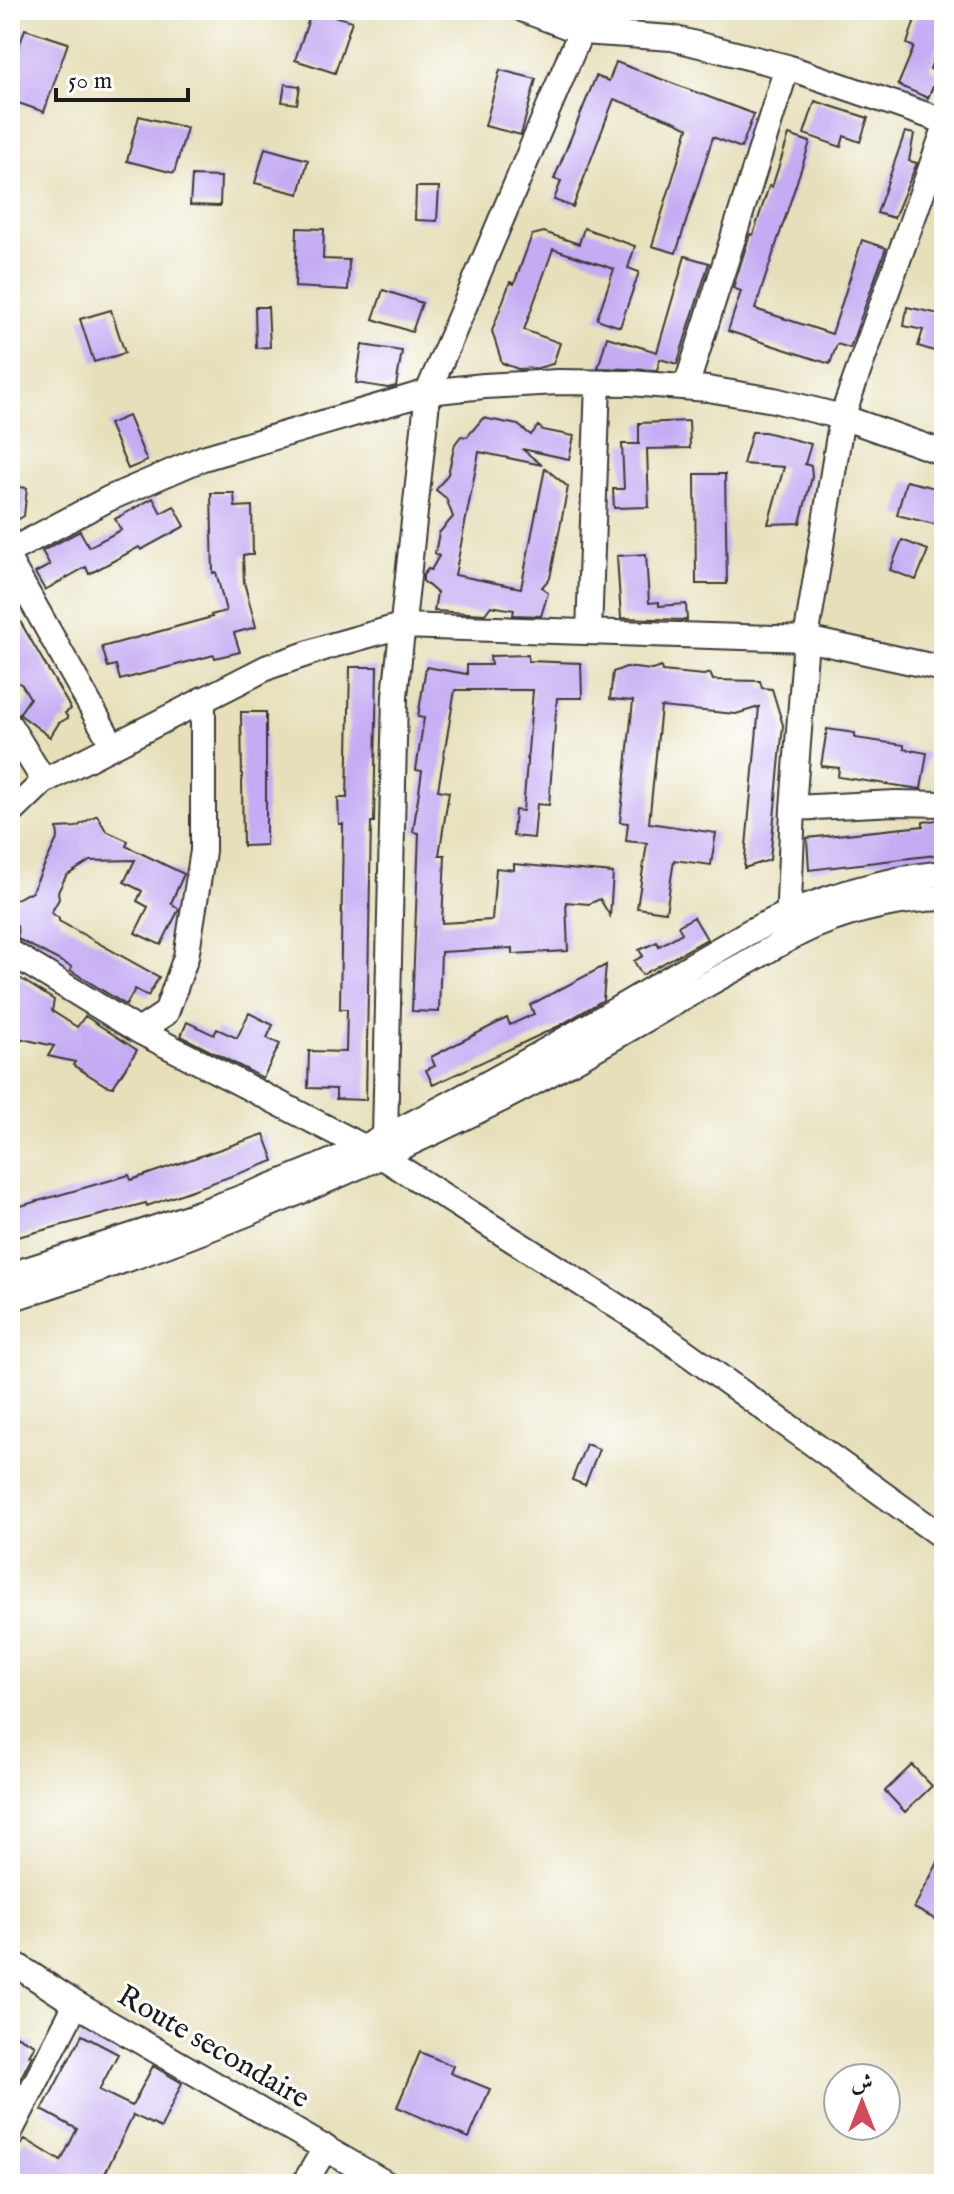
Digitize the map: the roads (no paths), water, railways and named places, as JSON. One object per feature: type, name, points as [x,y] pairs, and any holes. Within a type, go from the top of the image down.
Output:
[{"type":"street","points":[[524,10],[672,38],[787,67],[944,121]]},
{"type":"street","points":[[376,1147],[395,696],[428,392],[586,21]]},
{"type":"street","points":[[686,387],[787,67]]},
{"type":"street","points":[[789,940],[787,913],[806,639],[842,417],[944,131]]},
{"type":"street","points":[[589,632],[598,383]]},
{"type":"street","points":[[10,551],[108,499],[203,458],[428,392],[499,385],[598,383],[686,387],[774,400],[842,417],[944,453]]},
{"type":"street","points":[[10,562],[113,746]]},
{"type":"street","points":[[10,814],[44,781],[268,667],[401,626],[806,639],[944,669]]},
{"type":"street","points":[[139,1031],[166,1013],[186,957],[203,851],[203,699]]},
{"type":"street","points":[[10,726],[44,781]]},
{"type":"street","points":[[793,808],[944,804]]},
{"type":"street","points":[[10,1299],[90,1274],[198,1234],[376,1147],[787,913],[844,893],[944,873]]},
{"type":"street","points":[[10,1275],[205,1213],[505,1098],[814,927],[859,911],[944,898]]},
{"type":"street","points":[[10,952],[139,1031],[376,1147],[659,1333],[944,1538]]},
{"type":"street","name":"Route secondaire","points":[[10,1961],[76,2004],[387,2184]]},
{"type":"street","points":[[10,2132],[76,2004]]},
{"type":"street","points":[[304,2184],[326,2147]]}]
